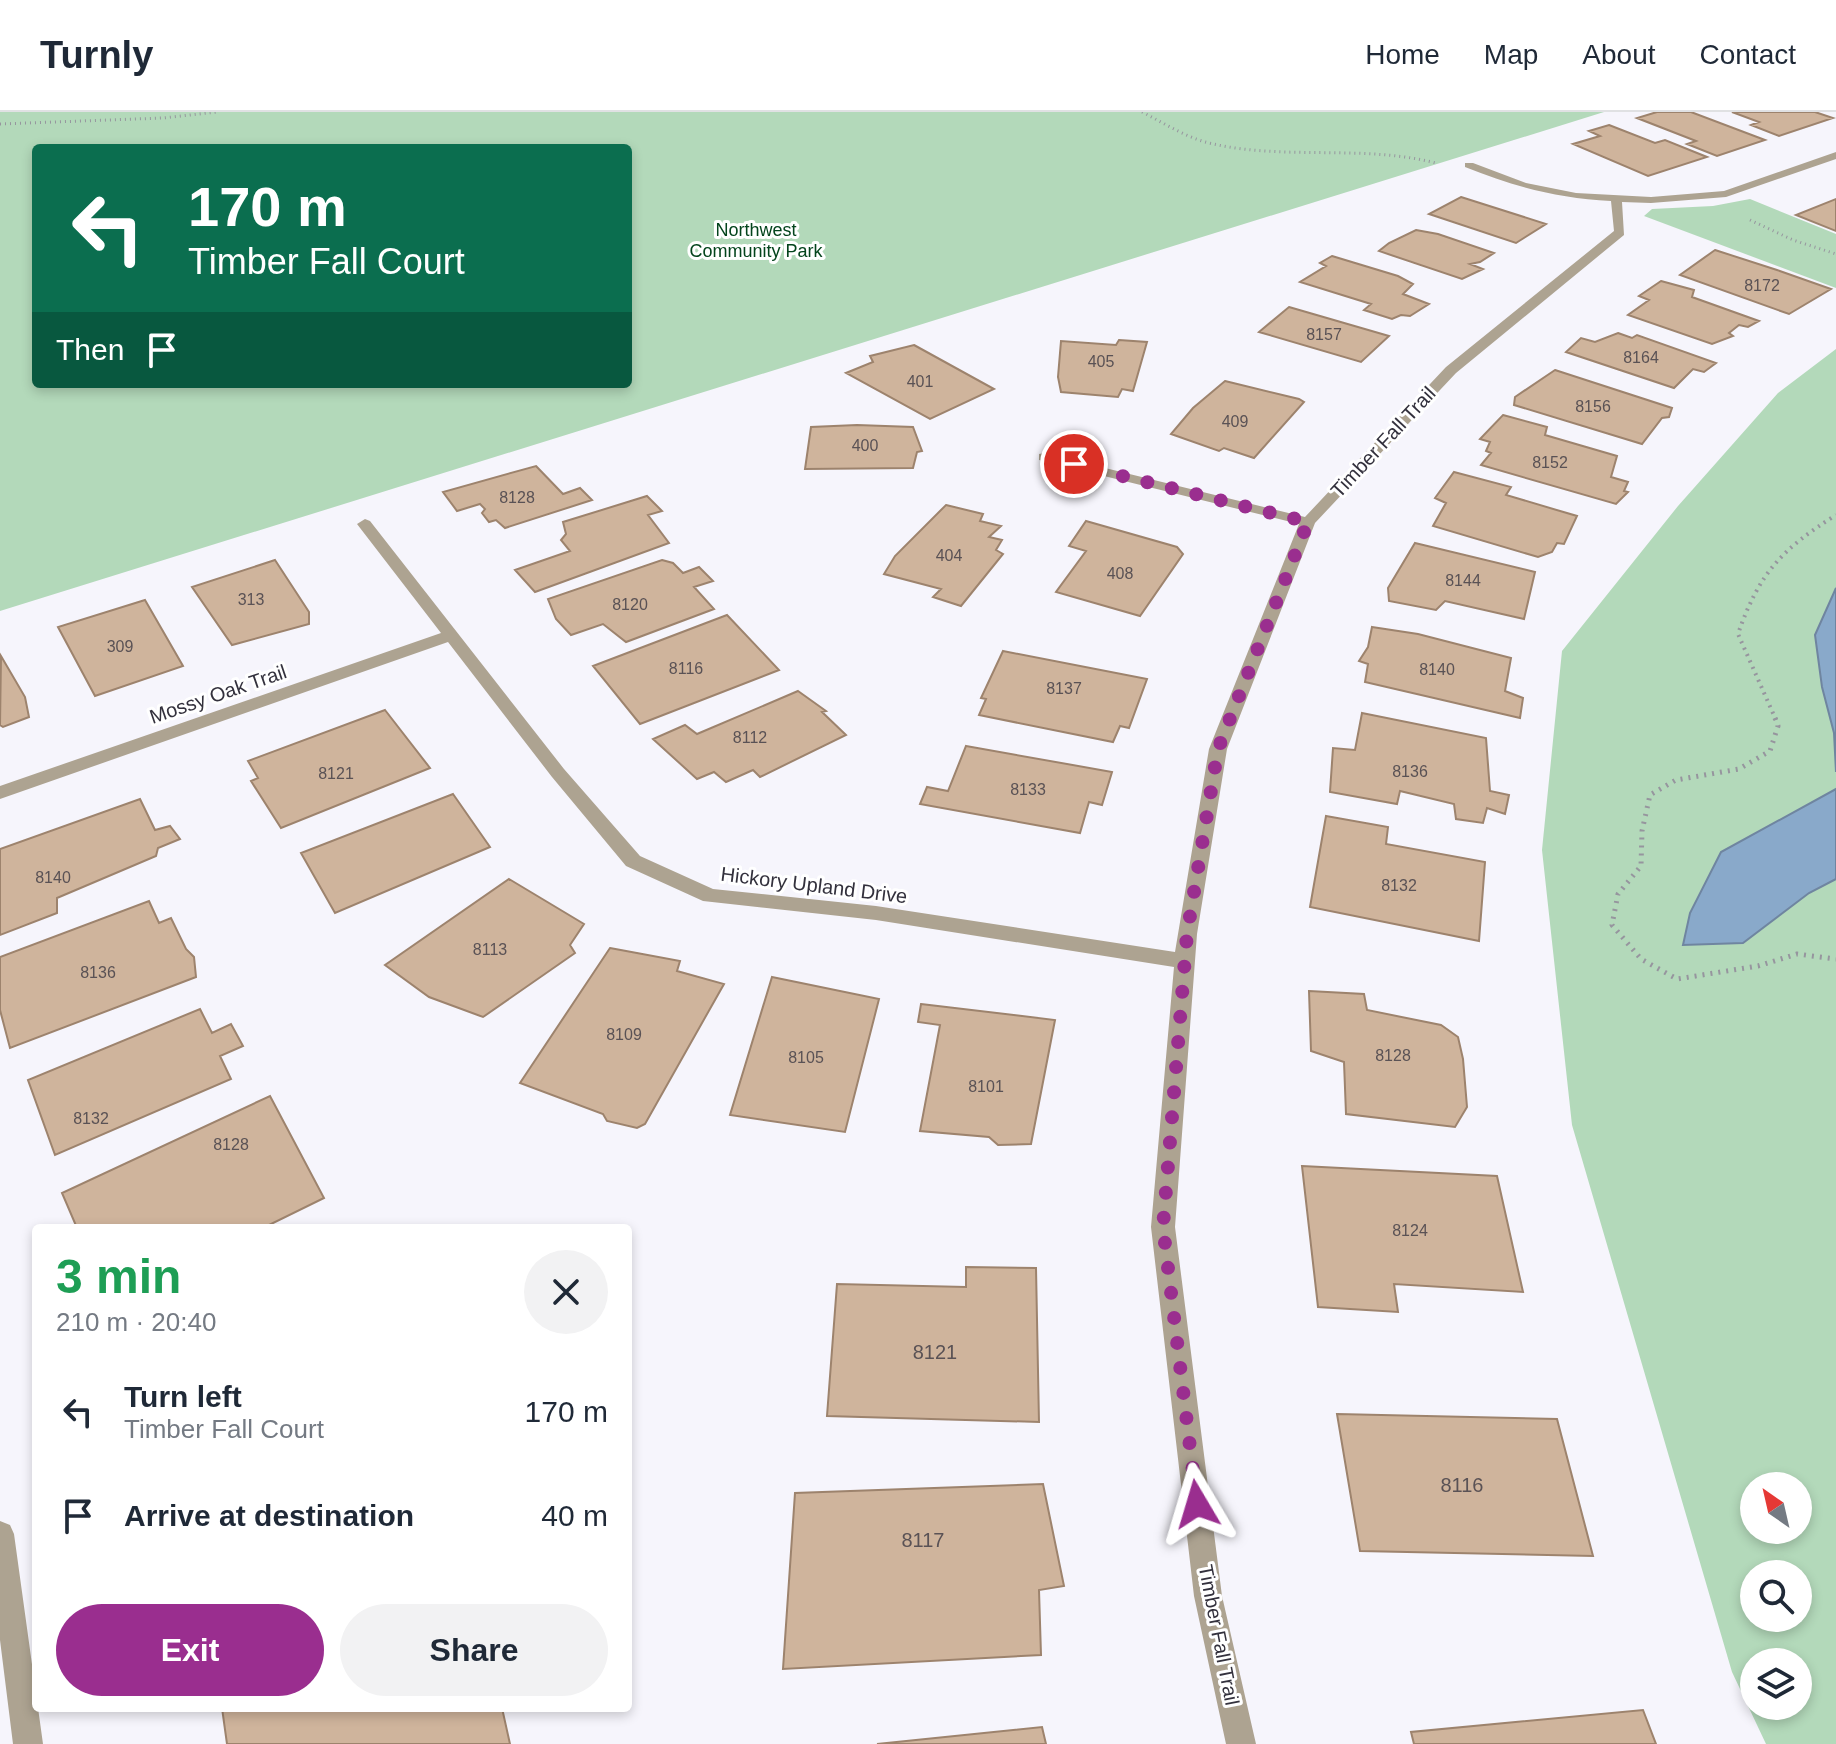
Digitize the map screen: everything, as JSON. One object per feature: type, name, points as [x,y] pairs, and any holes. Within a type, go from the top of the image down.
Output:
[{"type":"street","points":[[1469,165],[1523,186],[1576,196],[1651,200],[1726,194],[1836,155]]},
{"type":"street","name":"Timber Fall Trail","points":[[1241,1744],[1208,1596],[1163,1227],[1185,961],[1218,749],[1308,522],[1451,370],[1620,232],[1616,198]]},
{"type":"street","points":[[1044,457],[1308,522]]},
{"type":"street","name":"Hickory Upland Drive","points":[[365,524],[558,773],[633,861],[710,896],[876,913],[1185,961]]},
{"type":"street","name":"Mossy Oak Trail","points":[[0,793],[451,635]]},
{"type":"street","points":[[0,1534],[28,1744]]},
{"type":"path","points":[[0,124],[85,118],[152,120],[217,112]]},
{"type":"path","points":[[1142,112],[1170,128],[1208,143],[1253,149],[1400,153],[1438,164]]},
{"type":"path","points":[[1708,196],[1772,231],[1836,254]]},
{"type":"path","points":[[1836,515],[1779,553],[1757,580],[1738,634],[1778,726],[1770,751],[1739,769],[1676,780],[1650,795],[1642,831],[1641,866],[1618,894],[1612,925],[1641,959],[1677,979],[1758,966],[1797,954],[1836,959]]},
{"type":"green space","name":"Northwest Community Park","points":[[0,112],[1604,112],[0,611]]},
{"type":"green space","points":[[1750,199],[1836,234],[1836,288],[1644,216],[1652,209],[1713,206]]},
{"type":"green space","points":[[1836,349],[1836,1744],[1766,1744],[1755,1720],[1812,1720],[1812,1648],[1740,1648],[1740,1689],[1732,1672],[1572,1125],[1542,850],[1562,651],[1678,506],[1778,393]]},
{"type":"water","points":[[1836,588],[1836,772],[1834,733],[1822,687],[1815,635]]},
{"type":"water","points":[[1836,789],[1836,879],[1809,893],[1743,943],[1683,945],[1690,913],[1721,852]]},
{"type":"building","points":[[1657,112],[1691,112],[1765,140],[1717,156],[1687,144],[1696,141],[1637,118]]},
{"type":"building","points":[[1732,112],[1815,112],[1833,118],[1779,136],[1751,125],[1759,122]]},
{"type":"building","points":[[1609,125],[1655,143],[1665,140],[1707,157],[1648,176],[1573,144],[1600,136],[1589,131]]},
{"type":"building","points":[[1461,197],[1546,224],[1516,243],[1429,214]]},
{"type":"building","points":[[1836,199],[1836,231],[1796,215]]},
{"type":"building","points":[[1416,230],[1494,253],[1470,264],[1483,269],[1462,279],[1379,251]]},
{"type":"building","points":[[1715,250],[1831,289],[1789,314],[1680,275]]},
{"type":"building","points":[[1332,256],[1398,276],[1413,284],[1403,294],[1429,304],[1410,316],[1401,315],[1392,319],[1364,310],[1371,304],[1300,282],[1326,266],[1320,263]]},
{"type":"building","points":[[1661,281],[1694,290],[1692,297],[1759,321],[1748,327],[1739,325],[1729,333],[1733,336],[1712,344],[1628,315],[1649,300],[1639,296]]},
{"type":"building","points":[[1289,307],[1389,336],[1361,362],[1259,332]]},
{"type":"building","points":[[1618,333],[1632,338],[1637,335],[1716,363],[1704,372],[1693,369],[1674,388],[1566,352],[1581,338],[1595,342]]},
{"type":"building","points":[[1119,340],[1147,342],[1133,391],[1122,389],[1118,397],[1061,392],[1058,377],[1061,341],[1116,345]]},
{"type":"building","points":[[914,345],[994,389],[930,419],[846,373],[873,362],[870,356]]},
{"type":"building","points":[[1555,370],[1672,408],[1669,417],[1662,418],[1642,444],[1514,405],[1515,397]]},
{"type":"building","points":[[1225,381],[1304,402],[1254,458],[1224,448],[1219,451],[1171,434],[1193,408]]},
{"type":"building","points":[[1503,415],[1547,427],[1545,435],[1617,456],[1611,477],[1628,482],[1624,491],[1628,492],[1616,504],[1481,465],[1491,453],[1486,451],[1490,442],[1480,439]]},
{"type":"building","points":[[811,427],[913,427],[922,451],[917,452],[913,468],[805,469]]},
{"type":"building","points":[[536,466],[563,494],[580,488],[592,500],[505,528],[496,520],[489,522],[480,504],[457,511],[443,492]]},
{"type":"building","points":[[1454,472],[1511,487],[1506,495],[1577,516],[1564,544],[1557,543],[1552,552],[1538,557],[1433,526],[1446,503],[1435,498]]},
{"type":"building","points":[[647,496],[662,511],[648,515],[669,543],[535,592],[515,570],[570,551],[561,540],[566,534],[563,522]]},
{"type":"building","points":[[946,505],[983,514],[980,521],[1001,526],[989,537],[1002,540],[996,550],[1003,554],[961,606],[933,597],[941,589],[884,574],[895,556]]},
{"type":"building","points":[[1086,521],[1177,547],[1183,554],[1140,616],[1056,592],[1086,551],[1069,546]]},
{"type":"building","points":[[1415,543],[1535,572],[1524,619],[1445,601],[1436,610],[1389,601],[1388,588]]},
{"type":"building","points":[[275,560],[309,612],[309,624],[232,645],[192,587]]},
{"type":"building","points":[[662,560],[673,563],[683,573],[699,567],[713,581],[694,587],[714,609],[626,642],[603,624],[571,635],[556,619],[548,599]]},
{"type":"building","points":[[145,600],[183,666],[95,696],[58,627]]},
{"type":"building","points":[[727,615],[779,670],[640,724],[593,666]]},
{"type":"building","points":[[1372,627],[1418,634],[1511,658],[1505,691],[1523,698],[1520,718],[1365,682],[1368,664],[1359,661],[1368,647]]},
{"type":"building","points":[[1003,651],[1147,679],[1129,728],[1120,726],[1113,742],[979,715],[986,699],[981,698]]},
{"type":"building","points":[[1,656],[25,697],[29,717],[3,727],[0,725]]},
{"type":"building","points":[[798,691],[826,711],[822,712],[846,735],[760,777],[753,770],[726,782],[714,772],[697,779],[653,739],[685,725],[697,734]]},
{"type":"building","points":[[385,710],[430,768],[281,828],[251,781],[258,778],[248,761]]},
{"type":"building","points":[[1362,713],[1486,738],[1490,791],[1509,795],[1505,814],[1487,808],[1483,823],[1456,819],[1454,804],[1400,791],[1397,804],[1330,792],[1333,748],[1355,750]]},
{"type":"building","points":[[966,746],[1112,772],[1102,805],[1089,802],[1080,833],[920,804],[927,787],[948,791]]},
{"type":"building","points":[[453,794],[490,847],[335,913],[301,853]]},
{"type":"building","points":[[140,799],[155,830],[170,826],[180,839],[158,848],[156,856],[57,898],[57,913],[0,935],[0,849]]},
{"type":"building","points":[[1326,816],[1388,827],[1386,844],[1485,862],[1479,941],[1310,907]]},
{"type":"building","points":[[509,879],[584,924],[570,945],[575,953],[483,1017],[429,997],[385,965]]},
{"type":"building","points":[[149,901],[159,923],[171,918],[186,949],[194,957],[196,977],[10,1048],[0,1010],[0,957]]},
{"type":"building","points":[[610,948],[680,961],[677,971],[724,984],[645,1124],[637,1128],[607,1121],[603,1114],[520,1083]]},
{"type":"building","points":[[772,977],[879,999],[845,1132],[730,1115]]},
{"type":"building","points":[[1309,991],[1364,994],[1367,1010],[1441,1025],[1458,1037],[1467,1107],[1455,1127],[1346,1114],[1344,1062],[1311,1051]]},
{"type":"building","points":[[921,1004],[1055,1020],[1031,1144],[998,1145],[989,1137],[920,1131],[940,1025],[918,1022]]},
{"type":"building","points":[[200,1009],[212,1033],[231,1024],[243,1046],[220,1056],[231,1079],[55,1155],[28,1080]]},
{"type":"building","points":[[270,1096],[324,1198],[271,1224],[75,1224],[62,1193]]},
{"type":"building","points":[[1302,1166],[1497,1176],[1523,1292],[1394,1284],[1398,1312],[1318,1307]]},
{"type":"building","points":[[966,1267],[1036,1268],[1039,1422],[827,1416],[837,1284],[966,1287]]},
{"type":"building","points":[[1337,1414],[1557,1419],[1593,1556],[1360,1551]]},
{"type":"building","points":[[1043,1484],[1064,1586],[1039,1590],[1041,1655],[783,1669],[795,1493]]},
{"type":"building","points":[[1643,1710],[1656,1744],[1414,1744],[1411,1732]]},
{"type":"building","points":[[223,1712],[503,1712],[510,1744],[227,1744]]},
{"type":"building","points":[[1042,1727],[1046,1744],[877,1744]]},
{"type":"route","points":[[1074,464],[1308,522],[1218,749],[1187,934],[1163,1227],[1197,1504]]}]
